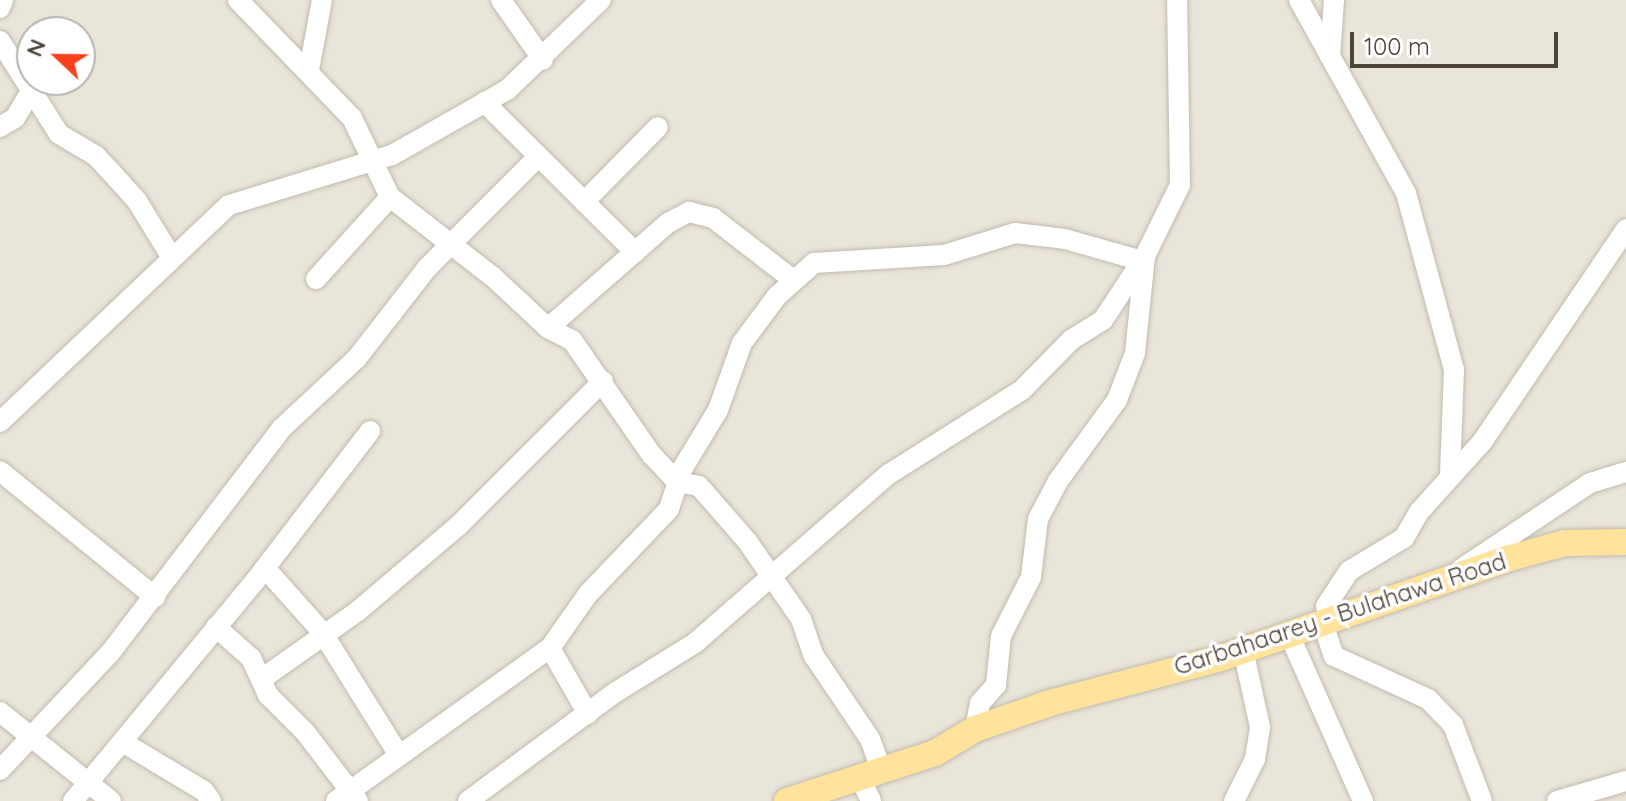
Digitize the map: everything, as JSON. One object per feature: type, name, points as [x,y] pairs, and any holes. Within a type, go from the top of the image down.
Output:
[{"type":"main road","name":"Garbahaarey - Bulahawa Road","points":[[787,801],[871,784],[935,753],[975,729],[1243,650],[1326,618],[1565,543],[1626,542]]},
{"type":"street","points":[[0,8],[3,0]]},
{"type":"street","points":[[238,0],[309,70],[360,129],[390,197],[449,246],[492,276],[548,328],[572,340],[603,381],[613,404],[677,482],[699,486],[773,578],[801,619],[832,689],[870,739],[871,784]]},
{"type":"street","points":[[309,70],[322,0]]},
{"type":"street","points":[[501,0],[543,60]]},
{"type":"street","points":[[0,422],[229,205],[374,164],[484,102],[543,60],[601,0]]},
{"type":"street","points":[[468,801],[588,714],[679,656],[773,578],[889,474],[1033,381],[1071,340],[1103,320],[1143,258],[1180,185],[1177,0]]},
{"type":"street","points":[[1299,0],[1406,193],[1454,370],[1450,476]]},
{"type":"street","points":[[1330,56],[1334,0]]},
{"type":"street","points":[[0,41],[16,69]]},
{"type":"street","points":[[0,127],[15,118],[28,96]]},
{"type":"street","points":[[32,96],[59,134],[96,156],[137,201],[172,258]]},
{"type":"street","points":[[484,102],[536,159],[635,252]]},
{"type":"street","points":[[584,202],[658,127]]},
{"type":"street","points":[[0,770],[34,736],[155,597],[282,428],[357,358],[398,301],[536,159]]},
{"type":"street","points":[[316,279],[390,197]]},
{"type":"street","points":[[548,328],[668,223],[698,212],[792,279]]},
{"type":"street","points":[[216,627],[251,658],[263,678],[268,695],[349,798],[399,755],[550,648],[588,594],[663,518],[677,482],[718,410],[742,343],[792,279],[814,263],[944,255],[1015,233],[1065,239],[1143,258]]},
{"type":"street","points":[[1482,801],[1453,725],[1428,699],[1334,656],[1326,606],[1349,571],[1404,538],[1450,476],[1482,442],[1623,245]]},
{"type":"street","points":[[975,729],[980,703],[996,685],[1001,636],[1027,588],[1038,519],[1058,481],[1117,400],[1129,373],[1143,258]]},
{"type":"street","points":[[263,678],[322,632],[358,611],[458,526],[603,381]]},
{"type":"street","points":[[73,801],[124,743],[265,568],[370,431]]},
{"type":"street","points":[[0,471],[155,597]]},
{"type":"street","points":[[1441,582],[1590,483],[1626,472]]},
{"type":"street","points":[[265,568],[322,632],[399,755]]},
{"type":"street","points":[[1289,634],[1363,801]]},
{"type":"street","points":[[550,648],[588,714]]},
{"type":"street","points":[[1234,801],[1255,759],[1260,727],[1243,650]]},
{"type":"street","points":[[0,712],[34,736],[111,801]]},
{"type":"street","points":[[124,743],[203,798]]},
{"type":"street","points":[[1557,801],[1626,781]]},
{"type":"shaded area","points":[[0,0],[1626,0],[1626,801],[0,801]]}]
